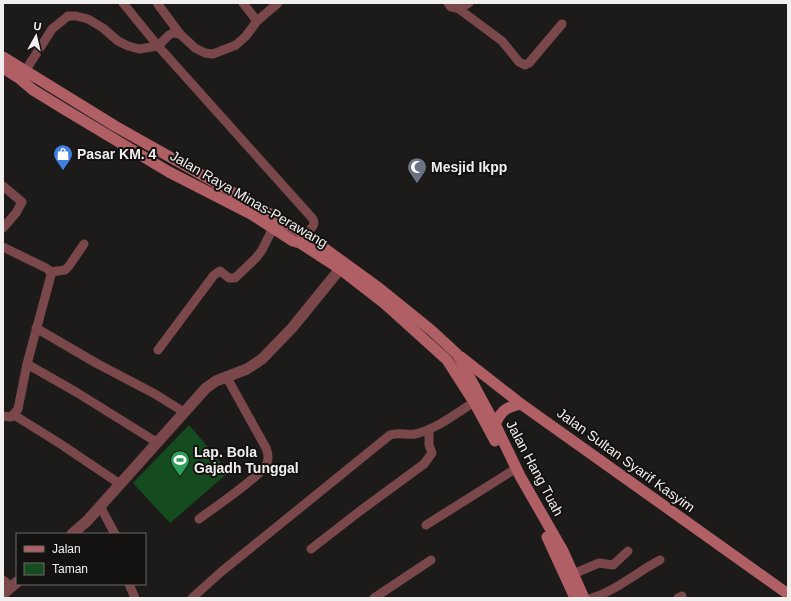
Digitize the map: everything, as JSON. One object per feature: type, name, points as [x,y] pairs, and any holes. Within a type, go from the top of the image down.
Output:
[{"type":"main road","name":"Jalan Raya Minas-Perawang","points":[[3,57],[23,75],[33,90],[170,172],[247,212],[293,241],[303,239]]},
{"type":"main road","name":"Jalan Raya Minas-Perawang","points":[[3,68],[23,75],[225,188],[379,288],[431,330],[452,357]]},
{"type":"main road","name":"Jalan Raya Minas-Perawang","points":[[303,239],[452,357]]},
{"type":"main road","name":"Jalan Hang Tuah","points":[[452,357],[474,402],[552,546],[575,598]]},
{"type":"main road","name":"Jalan Hang Tuah","points":[[452,357],[495,424],[520,476],[563,551],[584,598]]},
{"type":"main road","name":"Jalan Sultan Syarif Kasyim","points":[[452,357],[521,404],[788,594]]},
{"type":"main road","points":[[495,424],[502,411],[513,405],[521,404]]},
{"type":"street","points":[[123,3],[158,46],[313,219],[313,226],[303,239]]},
{"type":"street","points":[[157,3],[180,34],[195,48],[205,53],[213,54],[236,45],[246,36],[257,21],[273,5]]},
{"type":"street","points":[[243,3],[257,21]]},
{"type":"street","points":[[448,3],[451,7],[459,9],[502,41],[519,62],[525,65],[562,24]]},
{"type":"street","points":[[459,9],[469,3]]},
{"type":"street","points":[[23,75],[52,29],[68,16],[88,19],[103,28],[118,41],[139,49],[158,46],[169,35],[180,34]]},
{"type":"street","points":[[3,186],[22,202],[16,213],[3,228]]},
{"type":"street","points":[[158,350],[214,275],[220,271],[229,278],[235,278],[256,258],[262,250],[273,228]]},
{"type":"street","points":[[50,272],[65,270],[84,244]]},
{"type":"street","points":[[3,247],[46,268],[50,272]]},
{"type":"street","points":[[73,533],[87,521],[206,388],[226,376],[247,369],[262,359],[292,328],[340,269]]},
{"type":"street","points":[[3,416],[11,417],[18,409],[27,364],[50,272]]},
{"type":"street","points":[[36,328],[96,363],[156,394],[184,412]]},
{"type":"street","points":[[27,364],[76,392],[158,443]]},
{"type":"street","points":[[200,519],[256,475],[267,463],[268,454],[266,448],[226,376]]},
{"type":"street","points":[[192,598],[390,435],[395,433],[413,434],[429,430],[474,402]]},
{"type":"street","points":[[14,415],[120,484]]},
{"type":"street","points":[[311,549],[424,464],[432,453],[429,445],[429,430]]},
{"type":"street","points":[[426,525],[512,472]]},
{"type":"street","points":[[100,506],[115,533]]},
{"type":"street","points":[[573,574],[599,562],[613,565],[628,551]]},
{"type":"street","points":[[374,598],[430,560]]},
{"type":"street","points":[[592,598],[602,595],[660,560]]},
{"type":"street","points":[[129,585],[135,598]]},
{"type":"green space","name":"Lap. Bola Gajadh Tunggal","points":[[189,425],[229,472],[170,523],[133,483]]},
{"type":"place","name":"Pasar KM. 4","points":[[63,171]]},
{"type":"place","name":"Mesjid Ikpp","points":[[417,184]]},
{"type":"place","name":"Lap. Bola Gajadh Tunggal","points":[[180,477]]}]
